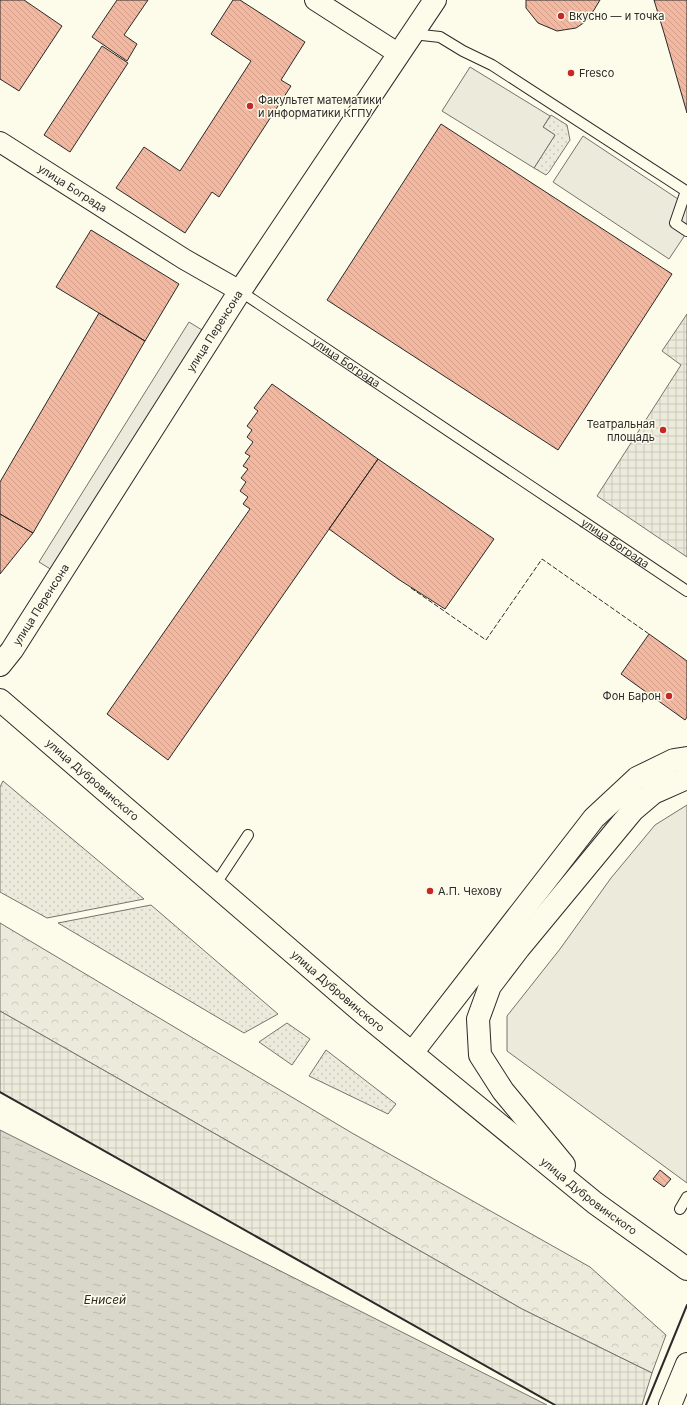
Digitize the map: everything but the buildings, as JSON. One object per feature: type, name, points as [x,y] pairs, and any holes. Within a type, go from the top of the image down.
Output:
[{"type":"main road","name":"улица Перенсона","points":[[0,665],[16,643],[240,291],[435,0]]},
{"type":"main road","name":"улица Дубровинского","points":[[0,700],[363,1013],[595,1203],[687,1269]]},
{"type":"main road","points":[[412,1053],[594,818],[636,778],[674,760],[687,758]]},
{"type":"main road","points":[[595,1203],[503,1091],[480,1055],[478,1020],[490,986],[519,948],[633,810],[653,793],[687,778]]},
{"type":"main road","points":[[670,1405],[687,1364]]},
{"type":"street","points":[[315,0],[399,54]]},
{"type":"street","name":"улица Бограда","points":[[0,142],[184,259],[240,291]]},
{"type":"lane","points":[[413,34],[440,37],[463,51],[492,65],[686,191],[675,223],[687,231]]},
{"type":"lane","name":"улица Бограда","points":[[240,291],[687,591]]},
{"type":"lane","points":[[215,885],[248,836]]},
{"type":"lane","points":[[680,1209],[687,1197]]},
{"type":"green space","points":[[551,115],[567,125],[570,140],[546,175],[534,168],[555,135],[543,127]]},
{"type":"green space","points":[[3,781],[144,899],[47,918],[0,892],[0,787]]},
{"type":"green space","points":[[151,905],[278,1014],[244,1033],[58,923]]},
{"type":"green space","points":[[0,923],[352,1133],[590,1267],[666,1335],[652,1373],[522,1309],[0,1011]]},
{"type":"green space","points":[[287,1023],[310,1039],[292,1065],[259,1042]]},
{"type":"green space","points":[[326,1050],[396,1104],[388,1114],[309,1076]]},
{"type":"shaded area","points":[[470,67],[550,116],[543,127],[555,135],[534,168],[442,111]]},
{"type":"shaded area","points":[[583,136],[687,205],[687,232],[669,259],[553,182]]},
{"type":"shaded area","name":"Театральная площадь","points":[[687,314],[687,557],[597,496],[681,365],[662,351]]},
{"type":"shaded area","points":[[189,322],[202,330],[52,570],[39,562]]},
{"type":"shaded area","points":[[687,805],[687,1183],[507,1051],[507,1016],[560,949],[611,878],[655,825]]},
{"type":"shaded area","points":[[0,1011],[522,1309],[652,1373],[642,1405],[555,1405],[0,1092]]},
{"type":"water","name":"Енисей","points":[[0,1130],[547,1405],[0,1405]]},
{"type":"fence","points":[[411,588],[486,640],[542,559],[649,634]]},
{"type":"wall","points":[[0,1092],[555,1405]]},
{"type":"wall","points":[[646,1405],[687,1305]]},
{"type":"place","name":"Вкусно — и точка","points":[[561,16]]},
{"type":"place","name":"Fresco","points":[[571,73]]},
{"type":"place","name":"Факультет математики и информатики КГПУ","points":[[250,106]]},
{"type":"place","name":"Театральная площадь","points":[[663,430]]},
{"type":"place","name":"Фон Барон","points":[[669,696]]},
{"type":"place","name":"А.П. Чехову","points":[[430,891]]}]
